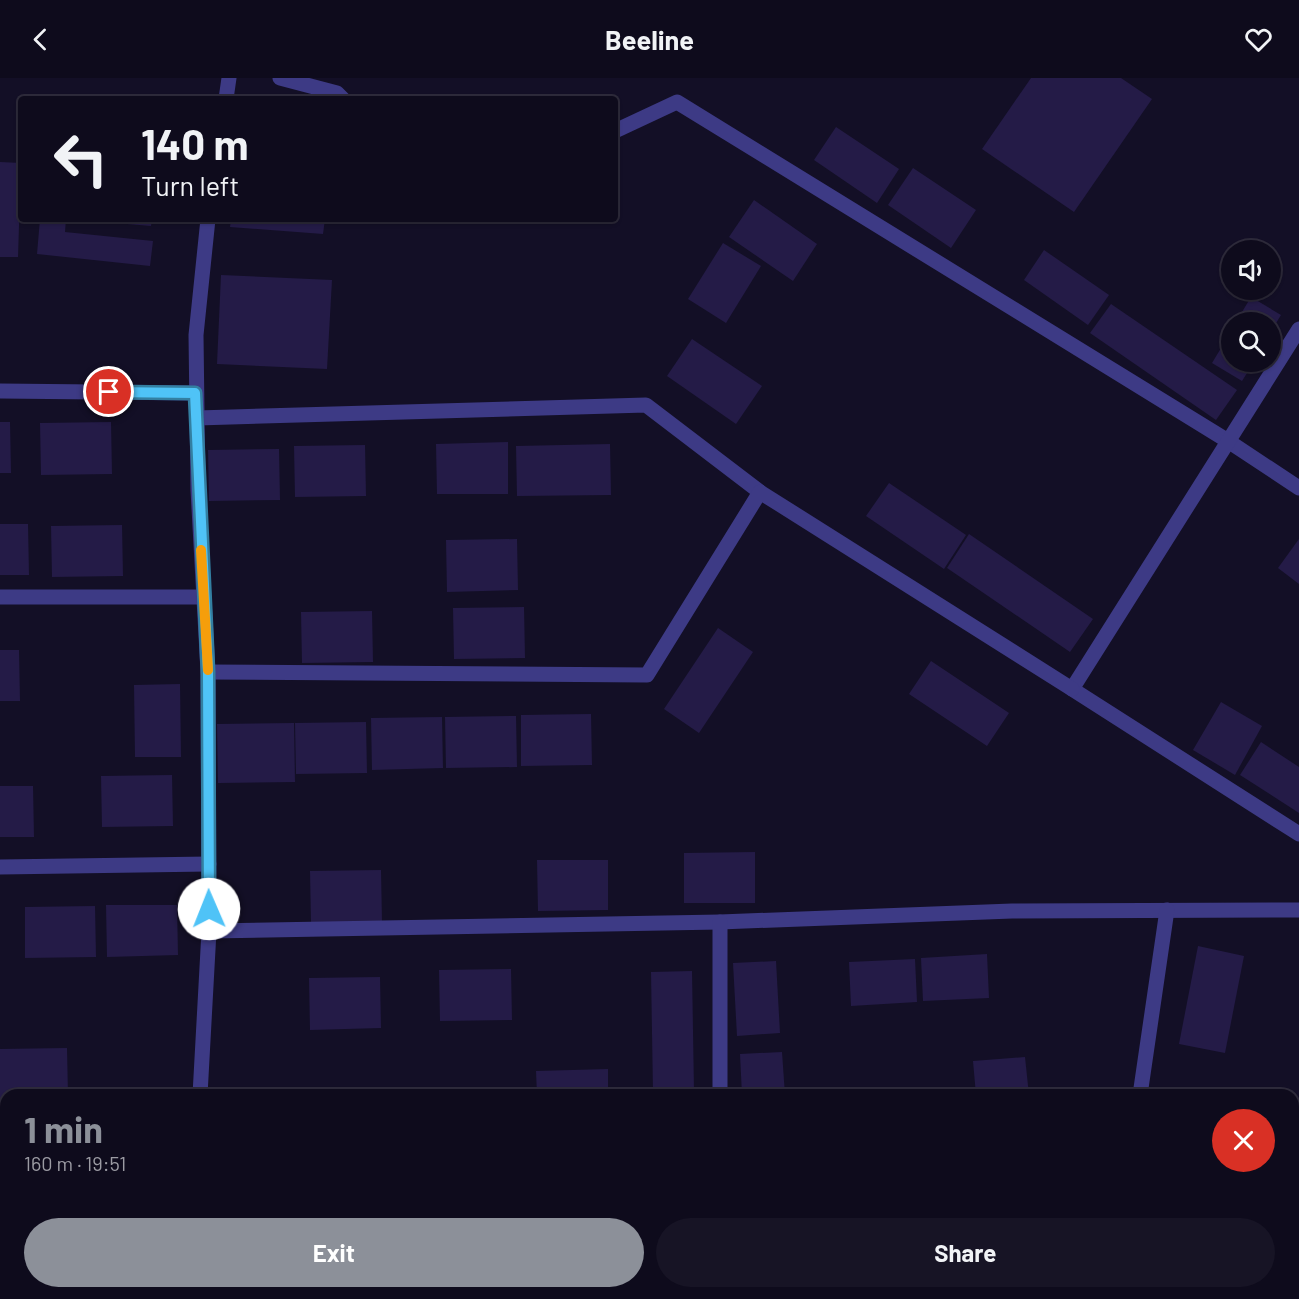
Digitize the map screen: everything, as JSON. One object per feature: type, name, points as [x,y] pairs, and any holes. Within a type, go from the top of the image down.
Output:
[{"type":"street","points":[[226,96],[229,78]]},
{"type":"street","points":[[280,78],[337,93],[340,96]]},
{"type":"street","points":[[618,129],[677,102],[1228,441],[1299,488]]},
{"type":"street","points":[[200,1089],[209,931],[208,672],[195,393],[196,335],[208,222]]},
{"type":"street","points":[[1071,689],[1299,329]]},
{"type":"street","points":[[0,391],[195,393]]},
{"type":"street","points":[[197,418],[646,405],[760,492],[1299,834]]},
{"type":"street","points":[[208,672],[647,675],[760,492]]},
{"type":"street","points":[[0,597],[204,597]]},
{"type":"street","points":[[0,867],[209,864]]},
{"type":"street","points":[[1141,1089],[1167,910]]},
{"type":"street","points":[[209,931],[720,922],[1012,911],[1299,910]]},
{"type":"street","points":[[720,922],[720,1089]]},
{"type":"building","points":[[1031,78],[1121,78],[1152,99],[1074,212],[982,149]]},
{"type":"building","points":[[836,127],[899,169],[877,203],[814,160]]},
{"type":"building","points":[[0,162],[18,163],[18,257],[0,257]]},
{"type":"building","points":[[913,168],[976,210],[951,248],[888,205]]},
{"type":"building","points":[[754,200],[817,244],[793,281],[729,237]]},
{"type":"building","points":[[40,222],[66,222],[65,232],[153,241],[150,266],[37,254]]},
{"type":"building","points":[[127,222],[152,222],[151,226],[127,224]]},
{"type":"building","points":[[231,222],[325,222],[323,234],[230,227]]},
{"type":"building","points":[[723,243],[761,266],[726,323],[688,299]]},
{"type":"building","points":[[1044,250],[1109,295],[1088,325],[1024,280]]},
{"type":"building","points":[[221,275],[332,280],[327,369],[217,364]]},
{"type":"building","points":[[1249,300],[1256,300],[1276,312],[1242,312]]},
{"type":"building","points":[[1111,304],[1237,390],[1216,420],[1090,333]]},
{"type":"building","points":[[692,339],[762,386],[736,424],[667,376]]},
{"type":"building","points":[[1221,348],[1221,368],[1212,363]]},
{"type":"building","points":[[1227,372],[1248,372],[1242,381]]},
{"type":"building","points":[[0,422],[10,422],[11,473],[0,473]]},
{"type":"building","points":[[111,422],[112,474],[41,475],[40,423]]},
{"type":"building","points":[[508,442],[508,494],[437,494],[436,444]]},
{"type":"building","points":[[610,444],[611,495],[517,496],[516,446]]},
{"type":"building","points":[[365,445],[366,496],[295,497],[294,446]]},
{"type":"building","points":[[279,449],[280,500],[209,501],[208,450]]},
{"type":"building","points":[[889,483],[966,535],[944,569],[866,516]]},
{"type":"building","points":[[0,524],[28,524],[29,575],[0,575]]},
{"type":"building","points":[[122,525],[123,576],[52,577],[51,526]]},
{"type":"building","points":[[969,534],[1093,619],[1070,652],[947,568]]},
{"type":"building","points":[[517,539],[518,590],[447,592],[446,540]]},
{"type":"building","points":[[1299,539],[1299,584],[1278,568]]},
{"type":"building","points":[[524,607],[525,658],[454,659],[453,608]]},
{"type":"building","points":[[372,611],[373,662],[302,663],[301,612]]},
{"type":"building","points":[[718,628],[753,652],[699,733],[664,709]]},
{"type":"building","points":[[0,650],[19,650],[20,701],[0,701]]},
{"type":"building","points":[[931,661],[1009,713],[987,746],[909,694]]},
{"type":"building","points":[[180,684],[181,757],[135,757],[134,685]]},
{"type":"building","points":[[1221,702],[1262,726],[1235,775],[1193,750]]},
{"type":"building","points":[[591,714],[592,765],[521,766],[521,715]]},
{"type":"building","points":[[516,716],[517,767],[446,768],[445,717]]},
{"type":"building","points":[[442,717],[443,768],[372,770],[371,718]]},
{"type":"building","points":[[366,722],[367,773],[296,774],[295,723]]},
{"type":"building","points":[[294,723],[295,782],[218,783],[217,724]]},
{"type":"building","points":[[1261,742],[1299,767],[1299,813],[1240,775]]},
{"type":"building","points":[[172,775],[173,826],[102,827],[101,776]]},
{"type":"building","points":[[0,786],[33,786],[34,837],[0,837]]},
{"type":"building","points":[[755,852],[755,903],[684,903],[684,853]]},
{"type":"building","points":[[537,860],[608,860],[608,910],[538,911]]},
{"type":"building","points":[[381,870],[382,922],[311,923],[310,871]]},
{"type":"building","points":[[106,905],[177,905],[178,955],[107,957]]},
{"type":"building","points":[[95,906],[96,957],[25,958],[25,907]]},
{"type":"building","points":[[1198,946],[1244,956],[1225,1053],[1179,1044]]},
{"type":"building","points":[[987,954],[989,998],[923,1001],[921,958]]},
{"type":"building","points":[[915,959],[917,1002],[851,1006],[849,962]]},
{"type":"building","points":[[776,961],[780,1033],[737,1036],[733,963]]},
{"type":"building","points":[[511,969],[512,1020],[440,1021],[439,970]]},
{"type":"building","points":[[692,971],[694,1089],[653,1089],[651,972]]},
{"type":"building","points":[[380,977],[381,1028],[310,1030],[309,978]]},
{"type":"building","points":[[67,1048],[68,1089],[0,1089],[0,1049]]},
{"type":"building","points":[[782,1052],[785,1089],[742,1089],[740,1054]]},
{"type":"building","points":[[1025,1057],[1028,1089],[975,1089],[973,1061]]},
{"type":"building","points":[[608,1069],[608,1089],[537,1089],[536,1071]]},
{"type":"slow traffic","points":[[201,550],[208,670]]},
{"type":"route","points":[[109,392],[195,393],[208,672],[209,909]]}]
